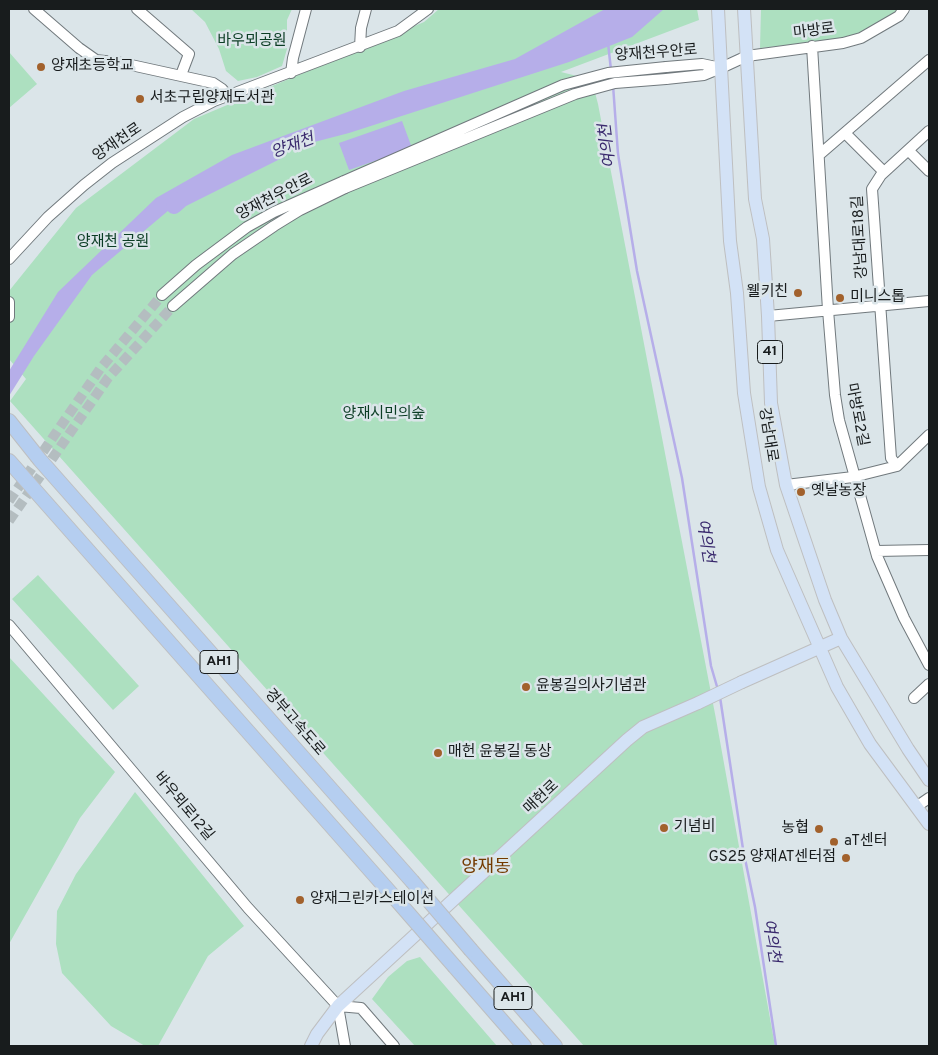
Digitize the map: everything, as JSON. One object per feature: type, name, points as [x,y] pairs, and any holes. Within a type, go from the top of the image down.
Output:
[{"type":"highway","name":"경부고속도로","points":[[9,421],[555,1046]]},
{"type":"highway","name":"AH1","points":[[10,463],[524,1046]]},
{"type":"main road","name":"강남대로","points":[[718,9],[730,241],[737,293],[744,393],[753,459],[777,550],[819,649],[853,717],[929,824]]},
{"type":"main road","name":"강남대로","points":[[745,14],[755,199],[763,239],[771,403],[786,485],[825,600],[841,638],[908,749],[929,780]]},
{"type":"main road","name":"매헌로","points":[[311,1046],[317,1034],[338,1006],[643,727],[841,638]]},
{"type":"street","points":[[34,9],[79,48],[96,60],[181,75],[213,83],[228,96]]},
{"type":"street","points":[[136,9],[188,54],[181,75]]},
{"type":"street","points":[[291,73],[306,9]]},
{"type":"street","points":[[360,47],[361,28],[366,9]]},
{"type":"street","name":"양재천로","points":[[9,259],[48,217],[112,163],[184,117],[228,96],[398,31],[428,9]]},
{"type":"street","name":"마방로","points":[[721,68],[747,56],[843,43],[861,38],[899,16],[904,9]]},
{"type":"street","name":"마방로2길","points":[[812,46],[835,395],[853,477],[876,551],[904,618],[929,665]]},
{"type":"street","points":[[819,155],[929,60]]},
{"type":"street","name":"양재천우안로","points":[[173,306],[233,254],[300,210],[345,185],[563,85],[608,73],[702,64],[721,68]]},
{"type":"street","name":"양재천우안로","points":[[162,295],[196,265],[247,227],[274,212],[575,94],[615,83],[704,75],[721,68]]},
{"type":"street","name":"강남대로18길","points":[[897,466],[891,458],[872,189],[884,172],[929,131]]},
{"type":"street","points":[[845,133],[884,172]]},
{"type":"street","points":[[909,151],[929,171]]},
{"type":"street","points":[[768,316],[929,301]]},
{"type":"street","points":[[9,302],[9,317]]},
{"type":"street","points":[[786,485],[853,477],[897,466],[929,435]]},
{"type":"street","points":[[876,551],[929,550]]},
{"type":"street","name":"바우뫼로12길","points":[[9,624],[248,908],[338,1006]]},
{"type":"street","points":[[914,698],[929,684]]},
{"type":"street","points":[[916,807],[929,798]]},
{"type":"street","points":[[345,1046],[338,1006],[356,1006],[360,1008],[394,1046]]},
{"type":"green space","name":"바우뫼공원","points":[[191,9],[292,9],[287,20],[287,49],[282,66],[257,77],[238,81],[226,71],[219,49],[205,22]]},
{"type":"green space","name":"양재시민의숲","points":[[439,9],[697,9],[699,20],[561,72],[581,77],[593,85],[598,104],[716,719],[775,1046],[584,1046],[10,401],[26,379],[9,359],[9,291],[76,208],[194,119],[424,22]]},
{"type":"green space","points":[[761,9],[900,9],[864,31],[844,39],[760,48]]},
{"type":"green space","points":[[9,52],[37,84],[9,108]]},
{"type":"green space","points":[[38,575],[139,686],[113,710],[12,599]]},
{"type":"green space","points":[[9,657],[115,772],[80,818],[9,944]]},
{"type":"green space","points":[[135,792],[244,926],[208,956],[158,1046],[145,1046],[111,1026],[62,973],[56,944],[57,911],[76,874]]},
{"type":"green space","points":[[420,957],[497,1046],[415,1046],[372,999],[388,977],[407,961]]},
{"type":"water","points":[[605,9],[664,9],[632,37],[569,62],[349,133],[272,153],[182,199],[92,275],[34,356],[9,396],[9,371],[58,292],[156,198],[232,155],[404,91],[515,59]]},
{"type":"water","points":[[402,121],[412,148],[349,170],[339,143]]},
{"type":"waterway","name":"여의천","points":[[608,43],[611,70]]},
{"type":"waterway","name":"여의천","points":[[613,85],[618,154],[637,271],[682,478],[711,666],[718,690]]},
{"type":"waterway","name":"양재천","points":[[174,206],[182,199],[278,151]]},
{"type":"waterway","name":"여의천","points":[[720,697],[776,1046]]},
{"type":"tunnel","points":[[9,501],[100,369],[162,295]]},
{"type":"tunnel","points":[[9,521],[108,378],[173,306]]},
{"type":"place","name":"양재초등학교","points":[[41,67]]},
{"type":"place","name":"서초구립양재도서관","points":[[140,99]]},
{"type":"place","name":"웰키친","points":[[798,293]]},
{"type":"place","name":"미니스톱","points":[[840,298]]},
{"type":"place","name":"옛날농장","points":[[801,492]]},
{"type":"place","name":"윤봉길의사기념관","points":[[526,687]]},
{"type":"place","name":"매헌 윤봉길 동상","points":[[438,753]]},
{"type":"place","name":"기념비","points":[[664,828]]},
{"type":"place","name":"농협","points":[[819,829]]},
{"type":"place","name":"aT센터","points":[[834,842]]},
{"type":"place","name":"GS25 양재AT센터점","points":[[846,858]]},
{"type":"place","name":"양재그린카스테이션","points":[[300,900]]},
{"type":"district","name":"양재동","points":[[486,868]]},
{"type":"park label","name":"양재천 공원","points":[[113,243]]}]
